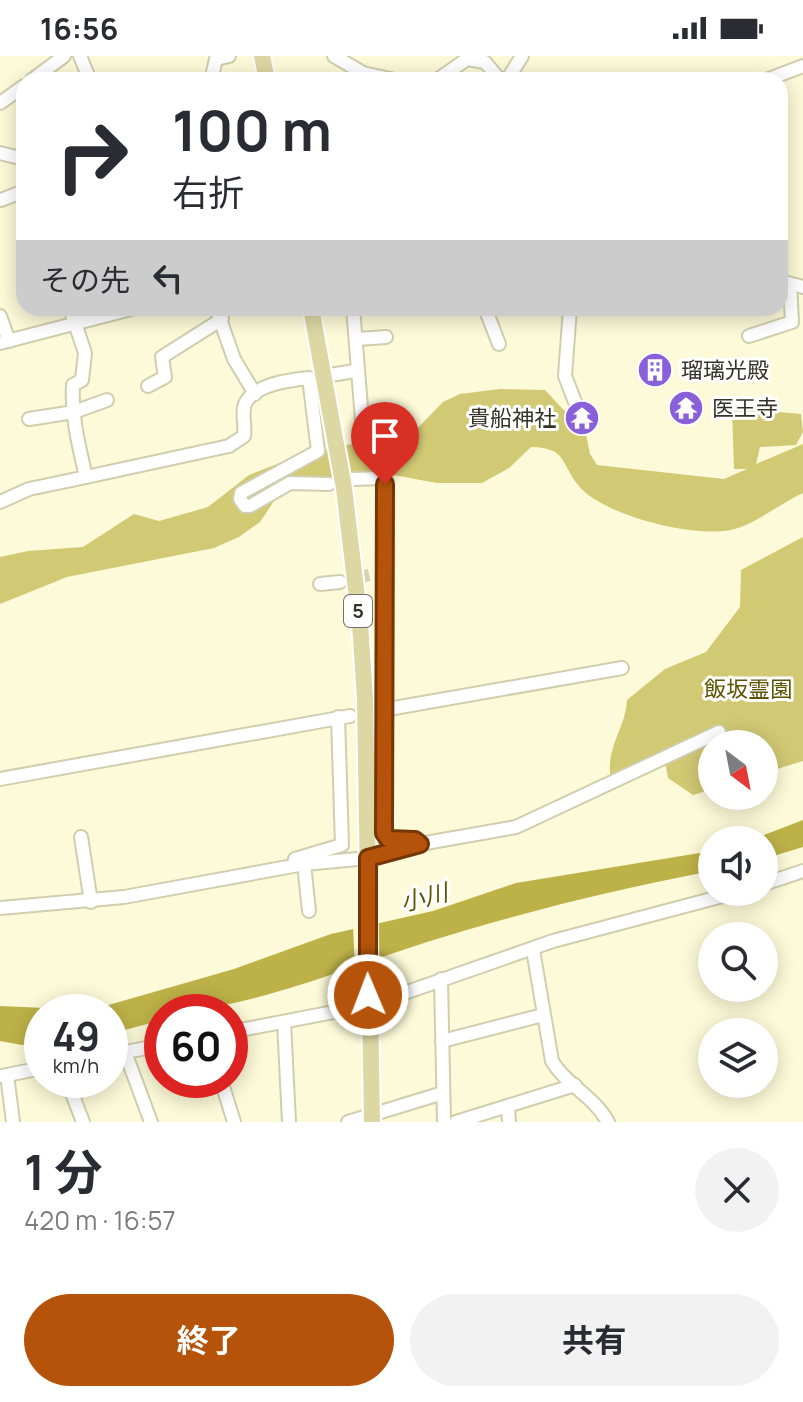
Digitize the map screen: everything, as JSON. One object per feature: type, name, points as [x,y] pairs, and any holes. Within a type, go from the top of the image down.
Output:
[{"type":"main road","name":"5","points":[[313,316],[344,488],[360,623],[372,1118]]},
{"type":"street","points":[[43,72],[64,56]]},
{"type":"street","points":[[213,72],[216,59],[229,56]]},
{"type":"street","points":[[334,56],[361,72]]},
{"type":"street","points":[[448,72],[467,59],[485,62],[493,72]]},
{"type":"street","points":[[749,336],[792,322],[791,284]]},
{"type":"street","points":[[0,316],[4,342],[104,316]]},
{"type":"street","points":[[74,316],[85,353],[82,380],[73,385],[74,412],[86,477]]},
{"type":"street","points":[[148,386],[165,377],[162,357],[215,316]]},
{"type":"street","points":[[220,316],[234,359],[255,394]]},
{"type":"street","points":[[354,316],[357,339],[355,371],[363,432]]},
{"type":"street","points":[[488,316],[499,344]]},
{"type":"street","points":[[569,316],[565,376],[579,412]]},
{"type":"street","points":[[357,339],[386,337]]},
{"type":"street","points":[[324,376],[355,371]]},
{"type":"street","points":[[0,502],[29,489],[168,461],[239,441],[246,432],[245,404],[255,394],[267,387],[309,378],[318,451],[241,493],[242,502],[250,506],[290,483],[329,484]]},
{"type":"street","points":[[29,419],[74,412],[107,400]]},
{"type":"street","points":[[353,479],[383,478],[387,571],[380,710],[384,833],[388,839],[415,840],[420,844]]},
{"type":"street","points":[[373,574],[387,571]]},
{"type":"street","points":[[320,584],[340,582]]},
{"type":"street","points":[[380,710],[622,668]]},
{"type":"street","points":[[0,779],[344,716],[342,845],[293,860],[290,867]]},
{"type":"street","points":[[0,908],[91,902],[304,864],[368,858],[420,844],[524,825],[698,742]]},
{"type":"street","points":[[81,837],[91,902]]},
{"type":"street","points":[[304,864],[309,911]]},
{"type":"street","points":[[778,879],[803,871]]},
{"type":"street","points":[[248,1029],[369,1000],[533,950],[553,941],[698,903]]},
{"type":"street","points":[[533,950],[552,1061],[601,1108],[608,1122]]},
{"type":"street","points":[[441,979],[444,1122]]},
{"type":"street","points":[[442,1041],[543,1015]]},
{"type":"street","points":[[284,1022],[289,1122]]},
{"type":"street","points":[[128,1060],[151,1122]]},
{"type":"street","points":[[13,1122],[3,1075],[24,1071]]},
{"type":"street","points":[[456,1122],[575,1085]]},
{"type":"street","points":[[348,1122],[372,1118],[443,1093]]},
{"type":"street","points":[[74,1098],[83,1122]]},
{"type":"street","points":[[227,1098],[234,1122]]},
{"type":"street","points":[[508,1106],[509,1122]]},
{"type":"green space","points":[[500,389],[545,390],[586,434],[590,454],[597,465],[724,479],[747,469],[734,469],[732,408],[801,414],[803,432],[796,445],[760,447],[756,464],[803,444],[803,493],[738,528],[701,531],[678,528],[608,507],[578,485],[557,453],[531,447],[509,468],[482,483],[437,483],[377,472],[295,484],[274,501],[260,522],[239,537],[214,548],[67,577],[0,604],[0,557],[28,551],[83,547],[134,514],[159,521],[208,507],[249,475],[295,457],[345,445],[409,437],[443,402],[460,394]]},
{"type":"green space","name":"飯坂霊園","points":[[803,537],[803,761],[778,769],[778,730],[698,730],[698,793],[693,795],[668,778],[665,762],[612,788],[610,761],[627,700],[665,669],[706,652],[740,607],[741,570]]},
{"type":"shaded area","points":[[803,820],[803,847],[778,855],[778,830]]},
{"type":"shaded area","points":[[698,853],[698,874],[497,921],[248,999],[248,994],[147,994],[234,969],[331,934],[433,911],[516,883]]},
{"type":"shaded area","points":[[144,995],[144,1025],[128,1029],[128,999]]},
{"type":"shaded area","points":[[0,1006],[24,1007],[24,1045],[0,1041]]},
{"type":"pier","points":[[377,920],[378,962],[355,969],[353,925]]},
{"type":"tunnel","points":[[340,582],[373,574]]},
{"type":"place","name":"瑠璃光殿","points":[[655,370]]},
{"type":"place","name":"医王寺","points":[[686,408]]},
{"type":"place","name":"貴船神社","points":[[582,418]]},
{"type":"route","points":[[368,995],[368,858],[420,844],[415,840],[388,839],[384,833],[387,625],[385,484]]},
{"type":"water label","name":"小川","points":[[424,898]]}]
